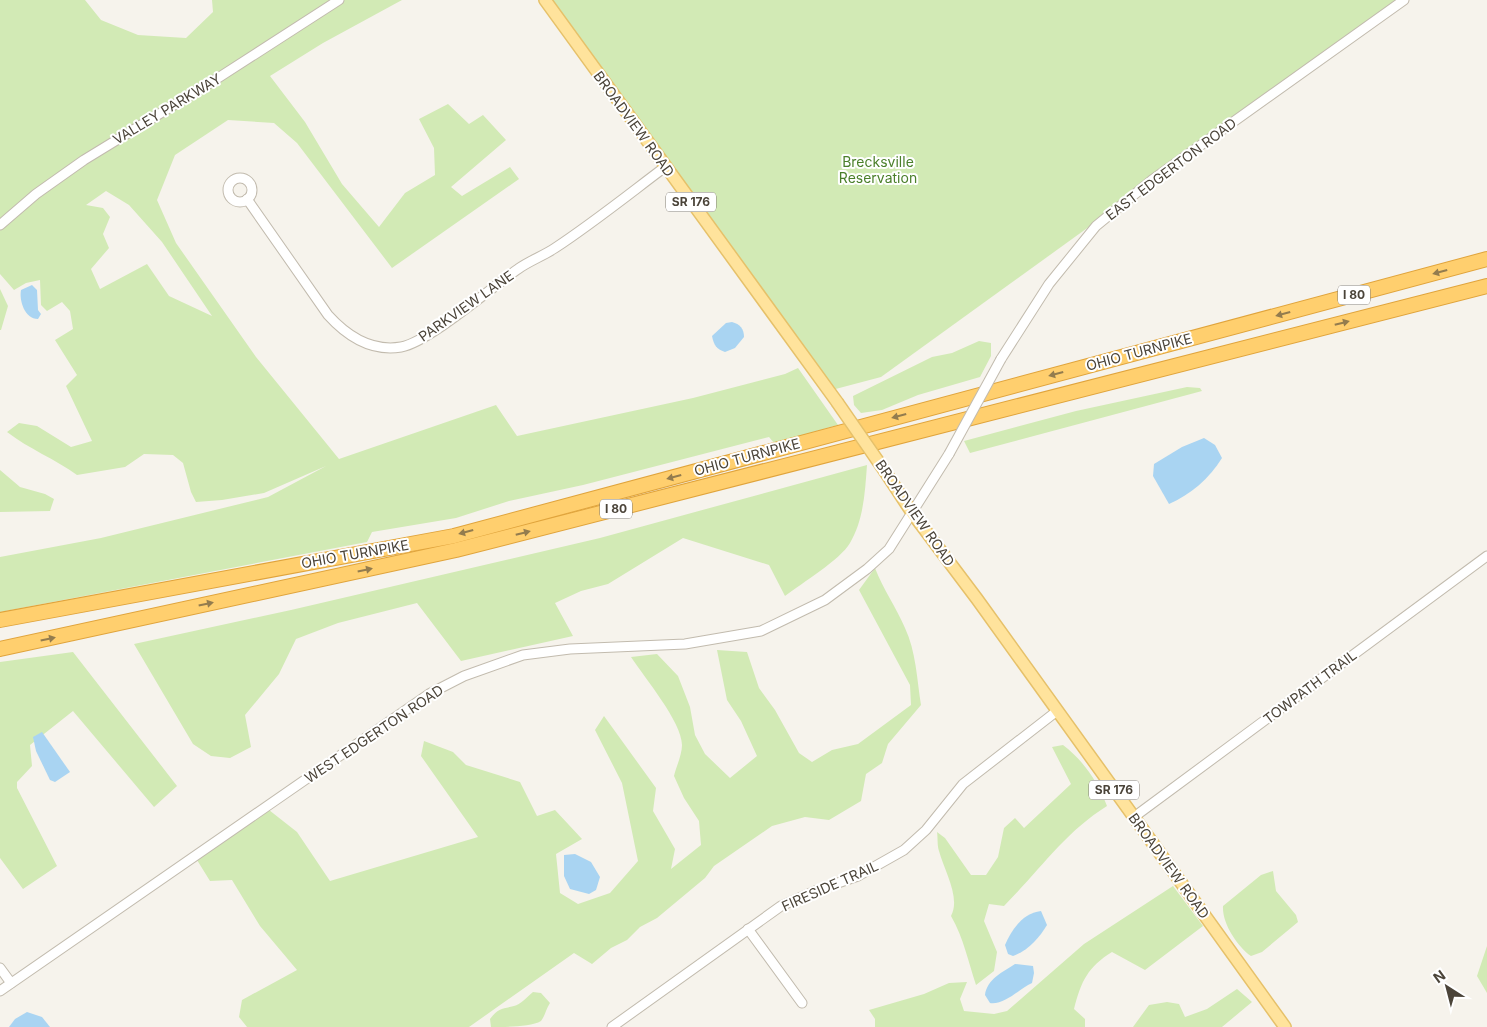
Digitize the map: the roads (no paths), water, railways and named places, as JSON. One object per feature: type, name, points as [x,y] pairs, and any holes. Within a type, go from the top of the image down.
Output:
[{"type":"highway","name":"OHIO TURNPIKE","points":[[0,620],[454,536],[1487,259]]},
{"type":"highway","name":"OHIO TURNPIKE","points":[[0,650],[456,550],[1487,286]]},
{"type":"highway","points":[[1461,293],[1487,290]]},
{"type":"main road","name":"BROADVIEW ROAD","points":[[545,0],[837,402],[913,514],[1285,1027]]},
{"type":"street","name":"VALLEY PARKWAY","points":[[0,225],[36,194],[74,166],[218,78],[339,0]]},
{"type":"street","name":"EAST EDGERTON ROAD","points":[[913,514],[950,454],[1001,359],[1049,284],[1096,226],[1152,180],[1404,0]]},
{"type":"street","name":"PARKVIEW LANE","points":[[247,199],[317,301],[343,332],[369,344],[401,347],[424,337],[520,267],[554,249],[665,167]]},
{"type":"street","name":"WEST EDGERTON ROAD","points":[[0,991],[429,694],[464,676],[523,655],[570,649],[685,644],[762,631],[826,600],[867,569],[890,549],[913,514]]},
{"type":"street","name":"TOWPATH TRAIL","points":[[1134,817],[1487,556]]},
{"type":"street","name":"FIRESIDE TRAIL","points":[[612,1027],[781,906],[815,891],[858,876],[904,850],[926,830],[962,784],[1057,712]]},
{"type":"street","points":[[748,930],[802,1003]]},
{"type":"street","points":[[0,968],[11,983]]},
{"type":"water","points":[[32,285],[37,290],[38,310],[41,314],[38,319],[26,313],[21,299],[21,290]]},
{"type":"water","points":[[732,322],[741,327],[744,337],[735,348],[725,352],[716,346],[712,336],[726,323]]},
{"type":"water","points":[[1204,438],[1215,445],[1222,458],[1199,485],[1169,504],[1153,476],[1154,464],[1182,447]]},
{"type":"water","points":[[42,732],[70,772],[55,782],[50,780],[36,751],[33,737]]},
{"type":"water","points":[[575,854],[591,862],[600,877],[596,890],[589,894],[570,889],[564,876],[564,855]]},
{"type":"water","points":[[1041,911],[1047,925],[1041,934],[1024,950],[1013,956],[1008,954],[1005,945],[1011,933],[1024,918]]},
{"type":"water","points":[[1015,964],[1033,966],[1032,983],[1001,1002],[990,1003],[985,995],[986,989],[996,976]]},
{"type":"water","points":[[27,1012],[42,1017],[50,1027],[9,1027],[15,1019]]},
{"type":"park label","name":"Brecksville Reservation","points":[[878,170]]}]
